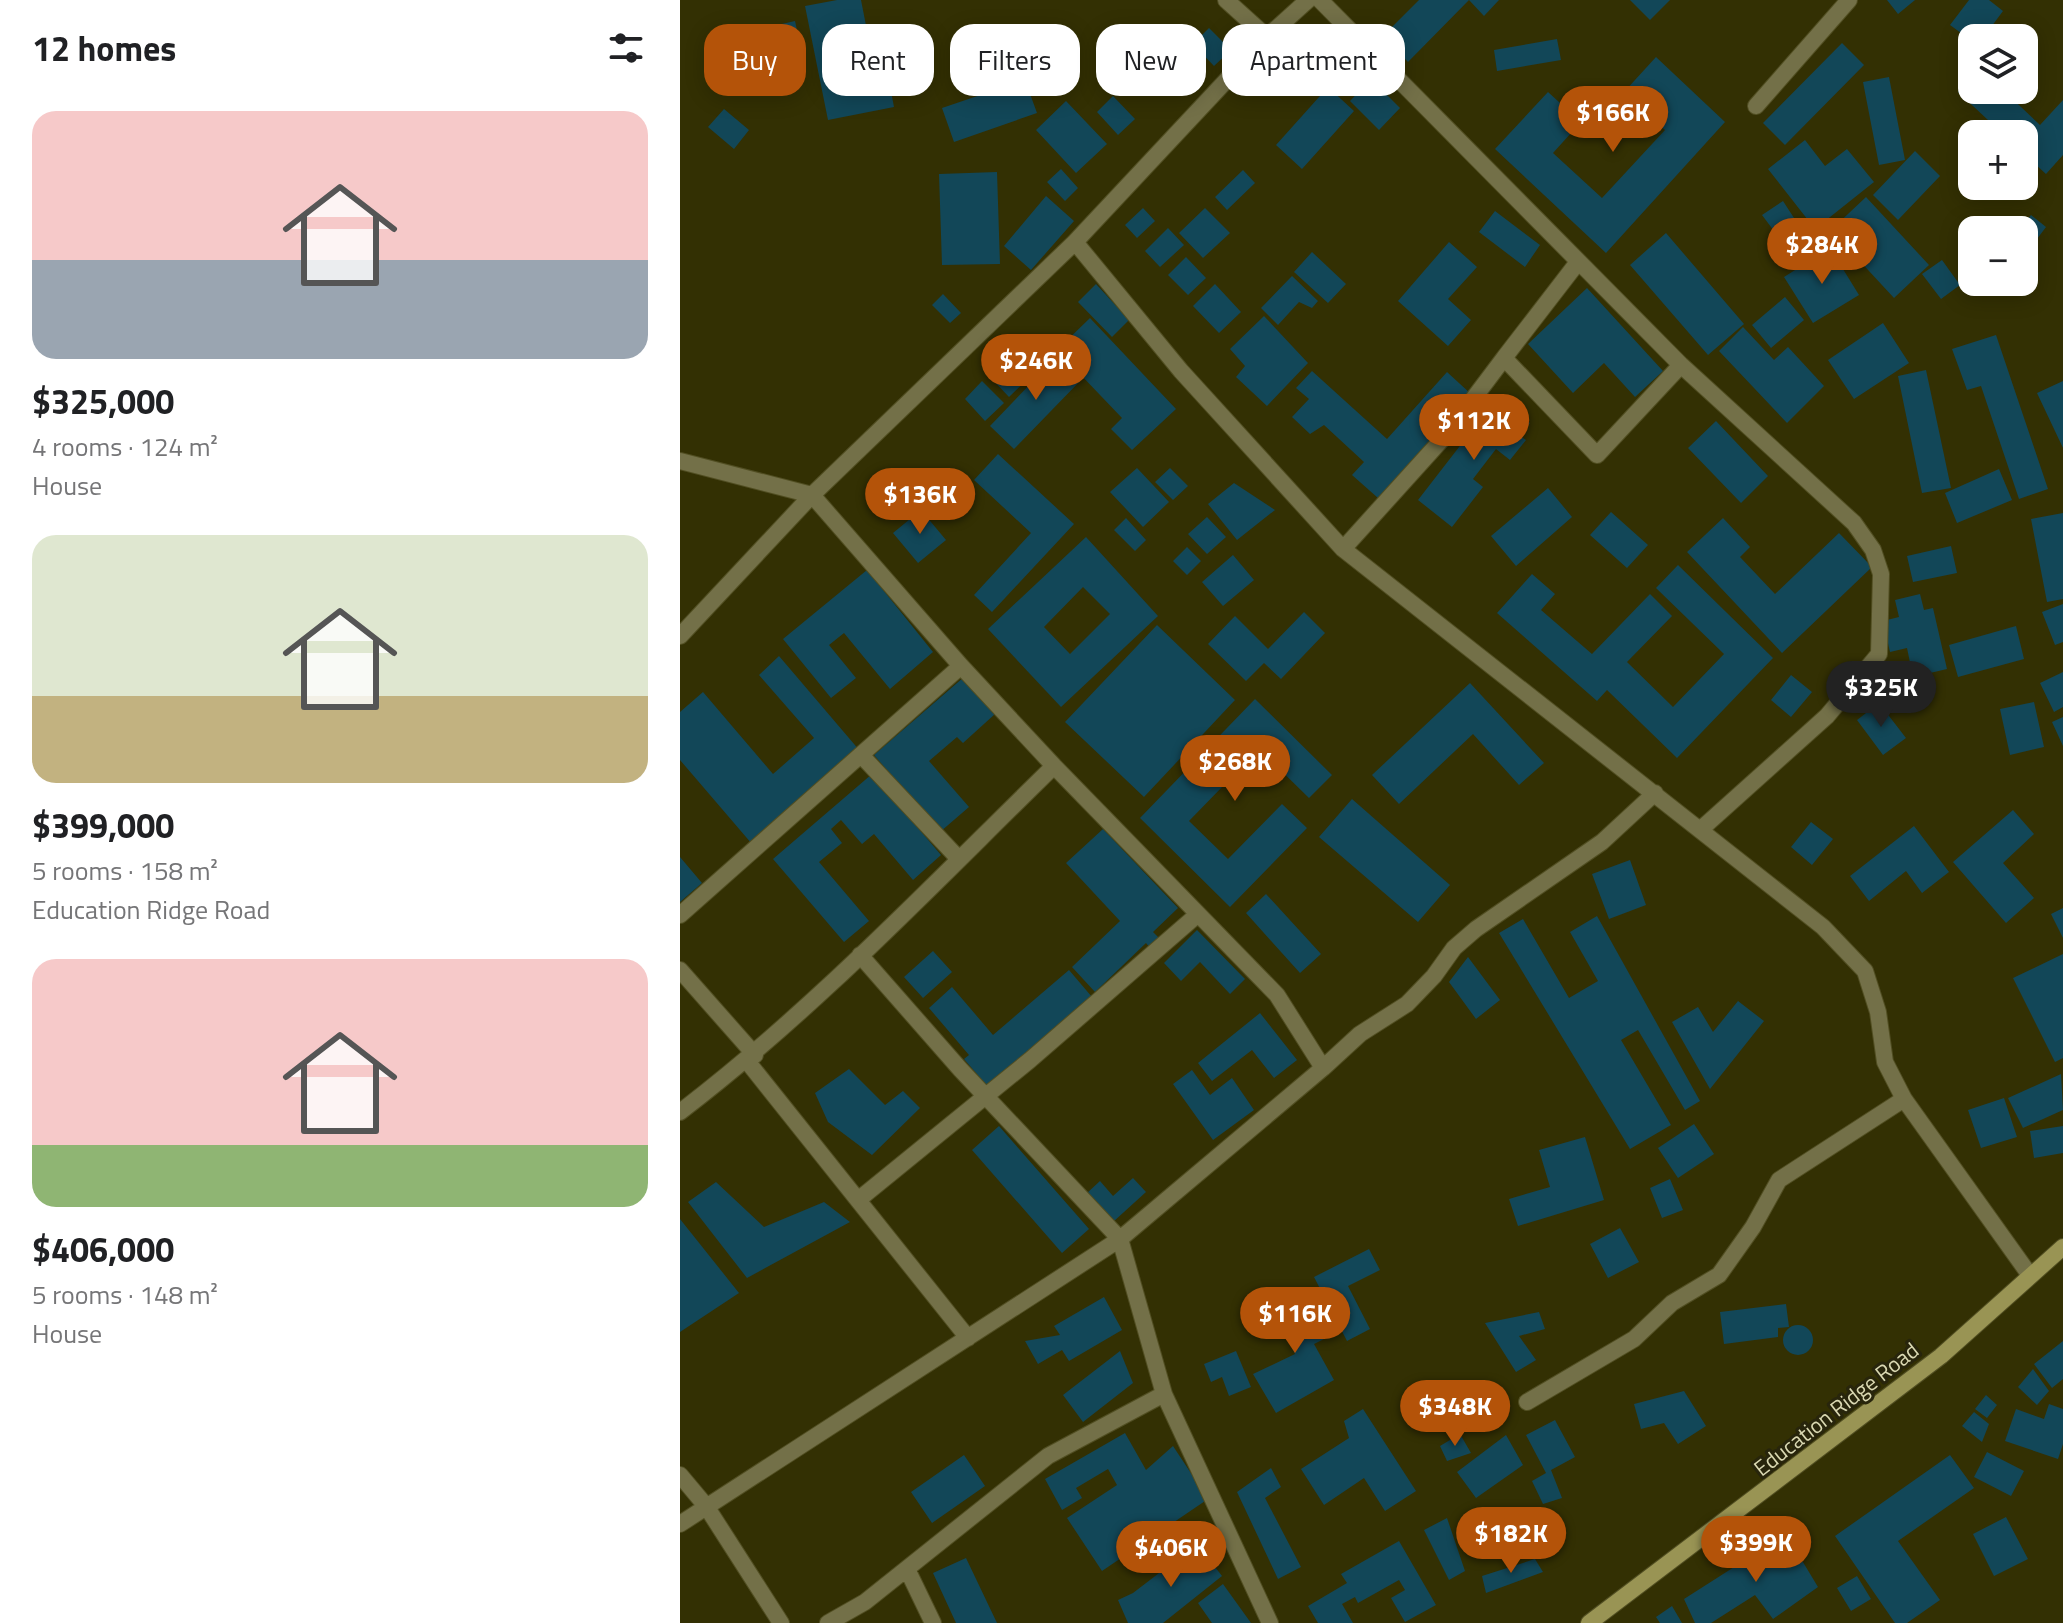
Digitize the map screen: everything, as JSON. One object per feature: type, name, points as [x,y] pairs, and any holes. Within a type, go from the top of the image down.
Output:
[{"type":"main road","name":"Education Ridge Road","points":[[1589,1623],[1941,1356],[2029,1274],[2063,1247]]},
{"type":"street","points":[[1226,0],[1253,24]]},
{"type":"street","points":[[1281,24],[1308,0]]},
{"type":"street","points":[[1320,0],[1681,365],[1854,523],[1873,550],[1881,574],[1879,654],[1827,716],[1700,830]]},
{"type":"street","points":[[1756,106],[1849,0]]},
{"type":"street","points":[[680,636],[812,495],[1075,242],[1222,85]]},
{"type":"street","points":[[1075,242],[1181,371],[1343,549],[1823,927],[1865,971],[1878,1012],[1885,1062],[1904,1099],[2029,1274]]},
{"type":"street","points":[[1343,549],[1446,435],[1578,262]]},
{"type":"street","points":[[1504,358],[1597,455],[1681,365]]},
{"type":"street","points":[[680,461],[812,495],[961,666],[1277,995],[1323,1068]]},
{"type":"street","points":[[680,915],[961,666]]},
{"type":"street","points":[[861,755],[959,859]]},
{"type":"street","points":[[680,1112],[751,1058],[1054,766]]},
{"type":"street","points":[[680,1524],[1120,1239],[1360,1034],[1407,1004],[1434,976],[1454,948],[1476,929],[1602,842],[1655,793]]},
{"type":"street","points":[[858,1200],[1170,942],[1197,915]]},
{"type":"street","points":[[860,955],[985,1097],[1120,1239],[1164,1394],[1270,1623]]},
{"type":"street","points":[[680,970],[968,1338]]},
{"type":"street","points":[[1527,1402],[1634,1339],[1672,1303],[1719,1275],[1753,1227],[1779,1180],[1904,1099]]},
{"type":"street","points":[[828,1623],[865,1602],[1048,1456],[1164,1394]]},
{"type":"street","points":[[680,1475],[706,1506],[781,1623]]},
{"type":"street","points":[[907,1569],[933,1623]]},
{"type":"building","points":[[837,0],[861,0],[866,24],[822,24],[822,90],[805,6]]},
{"type":"building","points":[[1419,0],[1469,0],[1408,62],[1405,59],[1405,24],[1395,24]]},
{"type":"building","points":[[1469,0],[1499,0],[1484,16]]},
{"type":"building","points":[[1630,0],[1670,0],[1650,20]]},
{"type":"building","points":[[1887,0],[1915,0],[1898,14]]},
{"type":"building","points":[[1969,0],[1989,0],[2003,11],[1993,24],[1958,24],[1958,31],[1950,25]]},
{"type":"building","points":[[1209,28],[1222,41],[1222,58],[1214,66],[1206,58],[1206,31]]},
{"type":"building","points":[[1557,39],[1561,60],[1497,71],[1494,50]]},
{"type":"building","points":[[1842,43],[1864,65],[1785,145],[1763,123]]},
{"type":"building","points":[[1656,57],[1725,122],[1606,253],[1495,149],[1548,92],[1581,122],[1553,153],[1602,198],[1665,130],[1624,92]]},
{"type":"building","points":[[1889,77],[1905,160],[1879,165],[1863,82]]},
{"type":"building","points":[[823,96],[892,96],[894,107],[828,120]]},
{"type":"building","points":[[978,96],[1031,96],[1037,113],[954,142],[942,108]]},
{"type":"building","points":[[1113,96],[1135,119],[1118,135],[1097,112]]},
{"type":"building","points":[[1320,96],[1338,96],[1354,111],[1302,169],[1276,145]]},
{"type":"building","points":[[1355,96],[1388,96],[1400,108],[1379,130],[1350,101]]},
{"type":"building","points":[[2063,100],[2063,155],[2046,174],[2038,167],[2038,123],[2040,125]]},
{"type":"building","points":[[1066,101],[1107,144],[1076,173],[1036,130]]},
{"type":"building","points":[[1971,104],[2018,104],[2035,120],[1988,120]]},
{"type":"building","points":[[724,109],[749,130],[734,149],[708,127]]},
{"type":"building","points":[[1805,140],[1825,166],[1847,149],[1874,182],[1815,229],[1768,169]]},
{"type":"building","points":[[1915,151],[1940,176],[1898,220],[1873,195]]},
{"type":"building","points":[[1061,169],[1078,188],[1065,201],[1047,182]]},
{"type":"building","points":[[1243,170],[1255,183],[1227,210],[1215,197]]},
{"type":"building","points":[[997,172],[1000,264],[942,265],[939,174]]},
{"type":"building","points":[[1046,196],[1074,221],[1031,270],[1004,246]]},
{"type":"building","points":[[1866,197],[1929,265],[1894,298],[1831,230]]},
{"type":"building","points":[[1783,201],[1796,221],[1777,235],[1762,215]]},
{"type":"building","points":[[1143,208],[1155,221],[1137,238],[1125,225]]},
{"type":"building","points":[[1205,208],[1230,233],[1203,258],[1179,233]]},
{"type":"building","points":[[1495,211],[1540,245],[1525,267],[1479,232]]},
{"type":"building","points":[[2038,221],[2046,227],[2038,238]]},
{"type":"building","points":[[1168,228],[1184,245],[1160,267],[1145,251]]},
{"type":"building","points":[[1666,233],[1744,324],[1708,355],[1630,265]]},
{"type":"building","points":[[1449,242],[1477,267],[1448,299],[1471,320],[1448,346],[1398,301]]},
{"type":"building","points":[[1830,248],[1859,295],[1813,323],[1784,277]]},
{"type":"building","points":[[1312,252],[1346,284],[1328,303],[1294,272]]},
{"type":"building","points":[[1186,257],[1206,278],[1188,295],[1168,275]]},
{"type":"building","points":[[1942,260],[1958,286],[1941,299],[1922,274]]},
{"type":"building","points":[[1292,276],[1318,301],[1312,308],[1299,302],[1278,325],[1261,308]]},
{"type":"building","points":[[1096,284],[1129,320],[1112,337],[1078,302]]},
{"type":"building","points":[[1215,284],[1241,312],[1219,333],[1193,306]]},
{"type":"building","points":[[1587,288],[1663,371],[1635,397],[1604,363],[1573,393],[1528,344]]},
{"type":"building","points":[[943,294],[961,313],[950,323],[932,305]]},
{"type":"building","points":[[1785,297],[1804,320],[1771,348],[1752,325]]},
{"type":"building","points":[[1264,316],[1308,363],[1267,406],[1236,377],[1245,366],[1230,349]]},
{"type":"building","points":[[1090,318],[1176,409],[1132,450],[1111,429],[1122,418],[1057,350]]},
{"type":"building","points":[[1883,323],[1909,363],[1854,399],[1828,360]]},
{"type":"building","points":[[1743,327],[1774,360],[1788,347],[1824,386],[1787,423],[1719,351]]},
{"type":"building","points":[[1996,335],[2048,489],[2019,499],[1981,386],[1967,390],[1952,349]]},
{"type":"building","points":[[1022,349],[1040,367],[1009,397],[992,379]]},
{"type":"building","points":[[1058,355],[1082,379],[1014,449],[990,426]]},
{"type":"building","points":[[1926,370],[1951,488],[1922,493],[1898,376]]},
{"type":"building","points":[[1312,371],[1387,439],[1447,372],[1471,394],[1378,498],[1352,475],[1364,462],[1324,425],[1310,434],[1292,417],[1309,399],[1296,388]]},
{"type":"building","points":[[982,381],[1004,403],[985,421],[965,399]]},
{"type":"building","points":[[2063,381],[2063,448],[2037,393]]},
{"type":"building","points":[[1497,398],[1530,423],[1520,436],[1526,440],[1510,460],[1496,449],[1473,479],[1483,487],[1452,527],[1418,500]]},
{"type":"building","points":[[1716,421],[1768,476],[1741,503],[1688,448]]},
{"type":"building","points":[[998,454],[1074,524],[992,612],[974,595],[1031,533],[974,480]]},
{"type":"building","points":[[1137,468],[1169,502],[1143,527],[1110,492]]},
{"type":"building","points":[[1170,468],[1188,486],[1173,500],[1155,482]]},
{"type":"building","points":[[1999,469],[2012,500],[1957,523],[1945,493]]},
{"type":"building","points":[[1234,483],[1275,510],[1237,540],[1208,504]]},
{"type":"building","points":[[1548,488],[1572,517],[1516,566],[1491,536]]},
{"type":"building","points":[[921,510],[946,540],[918,563],[893,533]]},
{"type":"building","points":[[1611,512],[1648,545],[1627,568],[1590,535]]},
{"type":"building","points":[[2063,513],[2063,599],[2047,602],[2031,519]]},
{"type":"building","points":[[1207,517],[1226,537],[1207,554],[1188,534]]},
{"type":"building","points":[[1126,518],[1146,540],[1135,551],[1114,530]]},
{"type":"building","points":[[1723,518],[1750,547],[1740,557],[1775,594],[1839,533],[1872,567],[1782,653],[1687,552]]},
{"type":"building","points":[[1086,537],[1158,616],[1061,707],[988,629]],"holes":[[[1083,587],[1110,614],[1070,654],[1044,627]]]},
{"type":"building","points":[[1951,546],[1957,573],[1913,582],[1907,556]]},
{"type":"building","points":[[1187,547],[1201,561],[1187,575],[1173,561]]},
{"type":"building","points":[[1233,555],[1254,580],[1223,606],[1202,582]]},
{"type":"building","points":[[1678,565],[1773,658],[1677,758],[1607,690],[1597,701],[1497,613],[1532,574],[1555,594],[1541,610],[1592,654],[1650,594],[1672,616],[1627,662],[1673,707],[1724,654],[1656,588]]},
{"type":"building","points":[[867,570],[933,652],[890,689],[844,633],[829,645],[856,678],[831,698],[783,639]]},
{"type":"building","points":[[1920,594],[1924,610],[1933,608],[1947,669],[1913,677],[1907,648],[1890,652],[1883,621],[1899,617],[1895,600]]},
{"type":"building","points":[[2063,604],[2063,642],[2055,645],[2042,612]]},
{"type":"building","points":[[1304,612],[1325,633],[1281,679],[1264,663],[1246,681],[1208,644],[1235,616],[1268,649]]},
{"type":"building","points":[[1157,625],[1235,700],[1144,797],[1065,722]]},
{"type":"building","points":[[2016,626],[2024,659],[1958,677],[1949,645]]},
{"type":"building","points":[[779,656],[860,751],[752,844],[680,760],[680,712],[703,692],[773,774],[814,738],[759,675]]},
{"type":"building","points":[[2063,672],[2063,707],[2054,712],[2040,683]]},
{"type":"building","points":[[1791,675],[1812,692],[1791,717],[1771,700]]},
{"type":"building","points":[[964,677],[995,714],[963,743],[957,737],[929,761],[969,807],[940,832],[874,755]]},
{"type":"building","points":[[1470,683],[1544,763],[1519,785],[1473,734],[1399,804],[1372,775]]},
{"type":"building","points":[[1255,699],[1332,775],[1309,798],[1259,749],[1189,821],[1228,859],[1282,804],[1307,828],[1230,907],[1140,818]]},
{"type":"building","points":[[2034,702],[2044,747],[2010,755],[2000,709]]},
{"type":"building","points":[[1879,703],[1906,738],[1883,755],[1857,720]]},
{"type":"building","points":[[2063,717],[2063,746],[2052,722]]},
{"type":"building","points":[[872,774],[941,855],[913,880],[874,834],[862,844],[841,820],[831,829],[842,843],[819,862],[869,921],[844,942],[773,859]]},
{"type":"building","points":[[1352,799],[1450,885],[1418,922],[1319,837]]},
{"type":"building","points":[[2013,810],[2034,834],[2003,863],[2034,898],[2006,923],[1953,862]]},
{"type":"building","points":[[1811,822],[1833,839],[1812,865],[1791,847]]},
{"type":"building","points":[[1914,826],[1949,872],[1922,893],[1906,871],[1869,901],[1850,876]]},
{"type":"building","points":[[1103,829],[1178,908],[1153,932],[1161,940],[1151,949],[1146,943],[1095,992],[1072,967],[1120,921],[1066,863]]},
{"type":"building","points":[[680,857],[702,883],[680,902]]},
{"type":"building","points":[[1630,860],[1646,905],[1609,919],[1592,874]]},
{"type":"building","points":[[1266,894],[1321,954],[1300,973],[1246,913]]},
{"type":"building","points":[[2063,908],[2063,938],[2051,914]]},
{"type":"building","points":[[1597,916],[1700,1101],[1685,1110],[1638,1030],[1621,1040],[1671,1125],[1630,1149],[1499,933],[1523,919],[1569,998],[1598,981],[1570,932]]},
{"type":"building","points":[[1197,930],[1245,979],[1230,994],[1200,962],[1181,981],[1164,963]]},
{"type":"building","points":[[933,951],[952,972],[923,998],[904,977]]},
{"type":"building","points":[[2063,954],[2063,1058],[2055,1062],[2013,978]]},
{"type":"building","points":[[1468,957],[1500,1000],[1476,1019],[1449,982]]},
{"type":"building","points":[[1069,970],[1092,997],[988,1087],[964,1059],[969,1055],[929,1008],[952,987],[993,1035]]},
{"type":"building","points":[[1738,1001],[1764,1021],[1710,1089],[1672,1022],[1698,1007],[1713,1032]]},
{"type":"building","points":[[1260,1013],[1297,1060],[1274,1078],[1252,1050],[1212,1081],[1198,1063]]},
{"type":"building","points":[[849,1069],[885,1105],[903,1091],[920,1108],[872,1155],[828,1122],[815,1093]]},
{"type":"building","points":[[1192,1070],[1210,1095],[1232,1078],[1254,1110],[1213,1140],[1173,1084]]},
{"type":"building","points":[[2061,1074],[2063,1110],[2023,1128],[2008,1098]]},
{"type":"building","points":[[2004,1098],[2017,1137],[1981,1148],[1968,1110]]},
{"type":"building","points":[[1694,1124],[1714,1154],[1678,1178],[1658,1148]]},
{"type":"building","points":[[999,1126],[1089,1229],[1062,1253],[972,1150]]},
{"type":"building","points":[[2063,1126],[2063,1153],[2034,1158],[2030,1131]]},
{"type":"building","points":[[1585,1137],[1604,1200],[1518,1226],[1509,1199],[1550,1187],[1539,1150]]},
{"type":"building","points":[[1133,1178],[1146,1192],[1113,1222],[1087,1193],[1100,1181],[1113,1196]]},
{"type":"building","points":[[1670,1179],[1683,1210],[1662,1218],[1650,1188]]},
{"type":"building","points":[[716,1182],[764,1227],[824,1202],[850,1222],[747,1278],[688,1202]]},
{"type":"building","points":[[680,1219],[739,1293],[680,1332]]},
{"type":"building","points":[[1620,1228],[1639,1262],[1608,1278],[1590,1244]]},
{"type":"building","points":[[1369,1249],[1380,1270],[1348,1286],[1370,1329],[1347,1341],[1314,1277]]},
{"type":"building","points":[[1299,1287],[1324,1339],[1314,1344],[1334,1380],[1276,1413],[1253,1374],[1295,1354],[1270,1301]]},
{"type":"building","points":[[1104,1297],[1122,1330],[1069,1361],[1062,1350],[1038,1364],[1025,1341],[1060,1335],[1054,1326]]},
{"type":"building","points":[[1786,1304],[1789,1327],[1778,1328],[1778,1337],[1724,1344],[1720,1312]]},
{"type":"building","points":[[1539,1312],[1545,1329],[1519,1336],[1536,1360],[1516,1372],[1485,1323]]},
{"type":"building","points":[[1798,1325],[1809,1329],[1813,1340],[1809,1351],[1798,1355],[1787,1351],[1783,1340],[1787,1329]]},
{"type":"building","points":[[2063,1341],[2063,1379],[2052,1388],[2034,1364]]},
{"type":"building","points":[[1120,1351],[1133,1383],[1083,1422],[1063,1395]]},
{"type":"building","points":[[1236,1351],[1251,1387],[1229,1396],[1222,1377],[1211,1382],[1204,1364]]},
{"type":"building","points":[[2033,1369],[2049,1391],[2037,1405],[2018,1387]]},
{"type":"building","points":[[1684,1391],[1706,1426],[1678,1444],[1664,1423],[1641,1429],[1634,1404]]},
{"type":"building","points":[[1986,1395],[1997,1405],[1987,1418],[1975,1409]]},
{"type":"building","points":[[2049,1404],[2063,1409],[2063,1444],[2058,1459],[2005,1441],[2016,1409],[2044,1419]]},
{"type":"building","points":[[1363,1409],[1416,1491],[1385,1511],[1364,1478],[1324,1505],[1301,1469],[1349,1438],[1344,1421]]},
{"type":"building","points":[[1974,1412],[1989,1424],[1982,1442],[1962,1426]]},
{"type":"building","points":[[1555,1420],[1575,1457],[1551,1470],[1562,1498],[1543,1504],[1532,1481],[1546,1473],[1526,1435]]},
{"type":"building","points":[[1125,1433],[1146,1470],[1173,1446],[1208,1499],[1102,1571],[1067,1518],[1117,1485],[1108,1469],[1076,1488],[1082,1498],[1062,1510],[1045,1479]]},
{"type":"building","points":[[1460,1434],[1471,1453],[1447,1461],[1440,1446]]},
{"type":"building","points":[[1506,1435],[1523,1465],[1476,1498],[1457,1472]]},
{"type":"building","points":[[1987,1452],[2024,1471],[2011,1496],[1974,1477]]},
{"type":"building","points":[[964,1455],[985,1486],[932,1523],[911,1492]]},
{"type":"building","points":[[1950,1455],[1974,1488],[1898,1541],[1940,1600],[1907,1623],[1895,1623],[1835,1536]]},
{"type":"building","points":[[1271,1468],[1281,1487],[1265,1498],[1301,1567],[1278,1579],[1237,1492]]},
{"type":"building","points":[[2006,1517],[2028,1559],[1994,1576],[1973,1534]]},
{"type":"building","points":[[1447,1518],[1465,1571],[1449,1580],[1424,1530]]},
{"type":"building","points":[[1786,1534],[1818,1587],[1773,1619],[1755,1595],[1711,1623],[1695,1623],[1684,1599]]},
{"type":"building","points":[[1399,1541],[1436,1605],[1405,1622],[1391,1598],[1405,1590],[1399,1580],[1358,1603],[1355,1597],[1342,1604],[1353,1623],[1318,1623],[1308,1606],[1347,1583],[1341,1574]]},
{"type":"building","points":[[1197,1544],[1222,1576],[1163,1623],[1128,1623],[1118,1600],[1133,1593]]},
{"type":"building","points":[[966,1558],[997,1623],[956,1623],[933,1573]]},
{"type":"building","points":[[1535,1559],[1543,1572],[1486,1593],[1482,1576]]},
{"type":"building","points":[[1857,1576],[1871,1599],[1851,1611],[1837,1588]]},
{"type":"building","points":[[1223,1584],[1251,1623],[1212,1623],[1198,1603]]},
{"type":"building","points":[[1672,1606],[1682,1623],[1660,1623],[1656,1617]]}]
